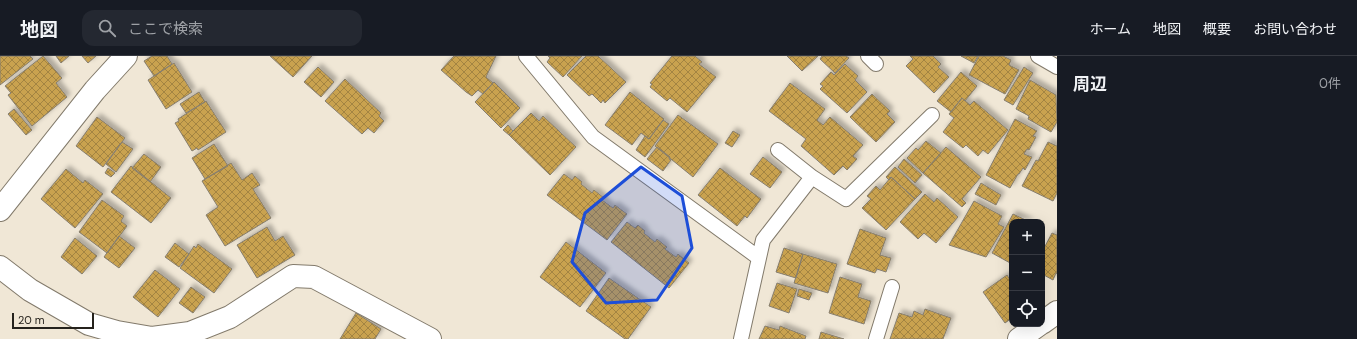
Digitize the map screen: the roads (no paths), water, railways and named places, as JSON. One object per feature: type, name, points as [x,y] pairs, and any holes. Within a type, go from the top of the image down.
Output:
[{"type":"street","points":[[0,210],[95,90],[126,56]]},
{"type":"street","points":[[0,267],[30,290],[89,324],[117,332],[152,338],[189,336],[230,317],[293,276],[314,277],[430,339]]},
{"type":"street","points":[[1045,320],[1057,312]]},
{"type":"street","points":[[1019,339],[1036,327]]},
{"type":"lane","points":[[526,56],[593,138],[759,258]]},
{"type":"lane","points":[[1038,56],[1057,67]]},
{"type":"lane","points":[[778,150],[812,177],[846,199],[932,115]]},
{"type":"lane","points":[[741,339],[763,240],[812,177]]},
{"type":"lane","points":[[876,339],[892,287]]}]
